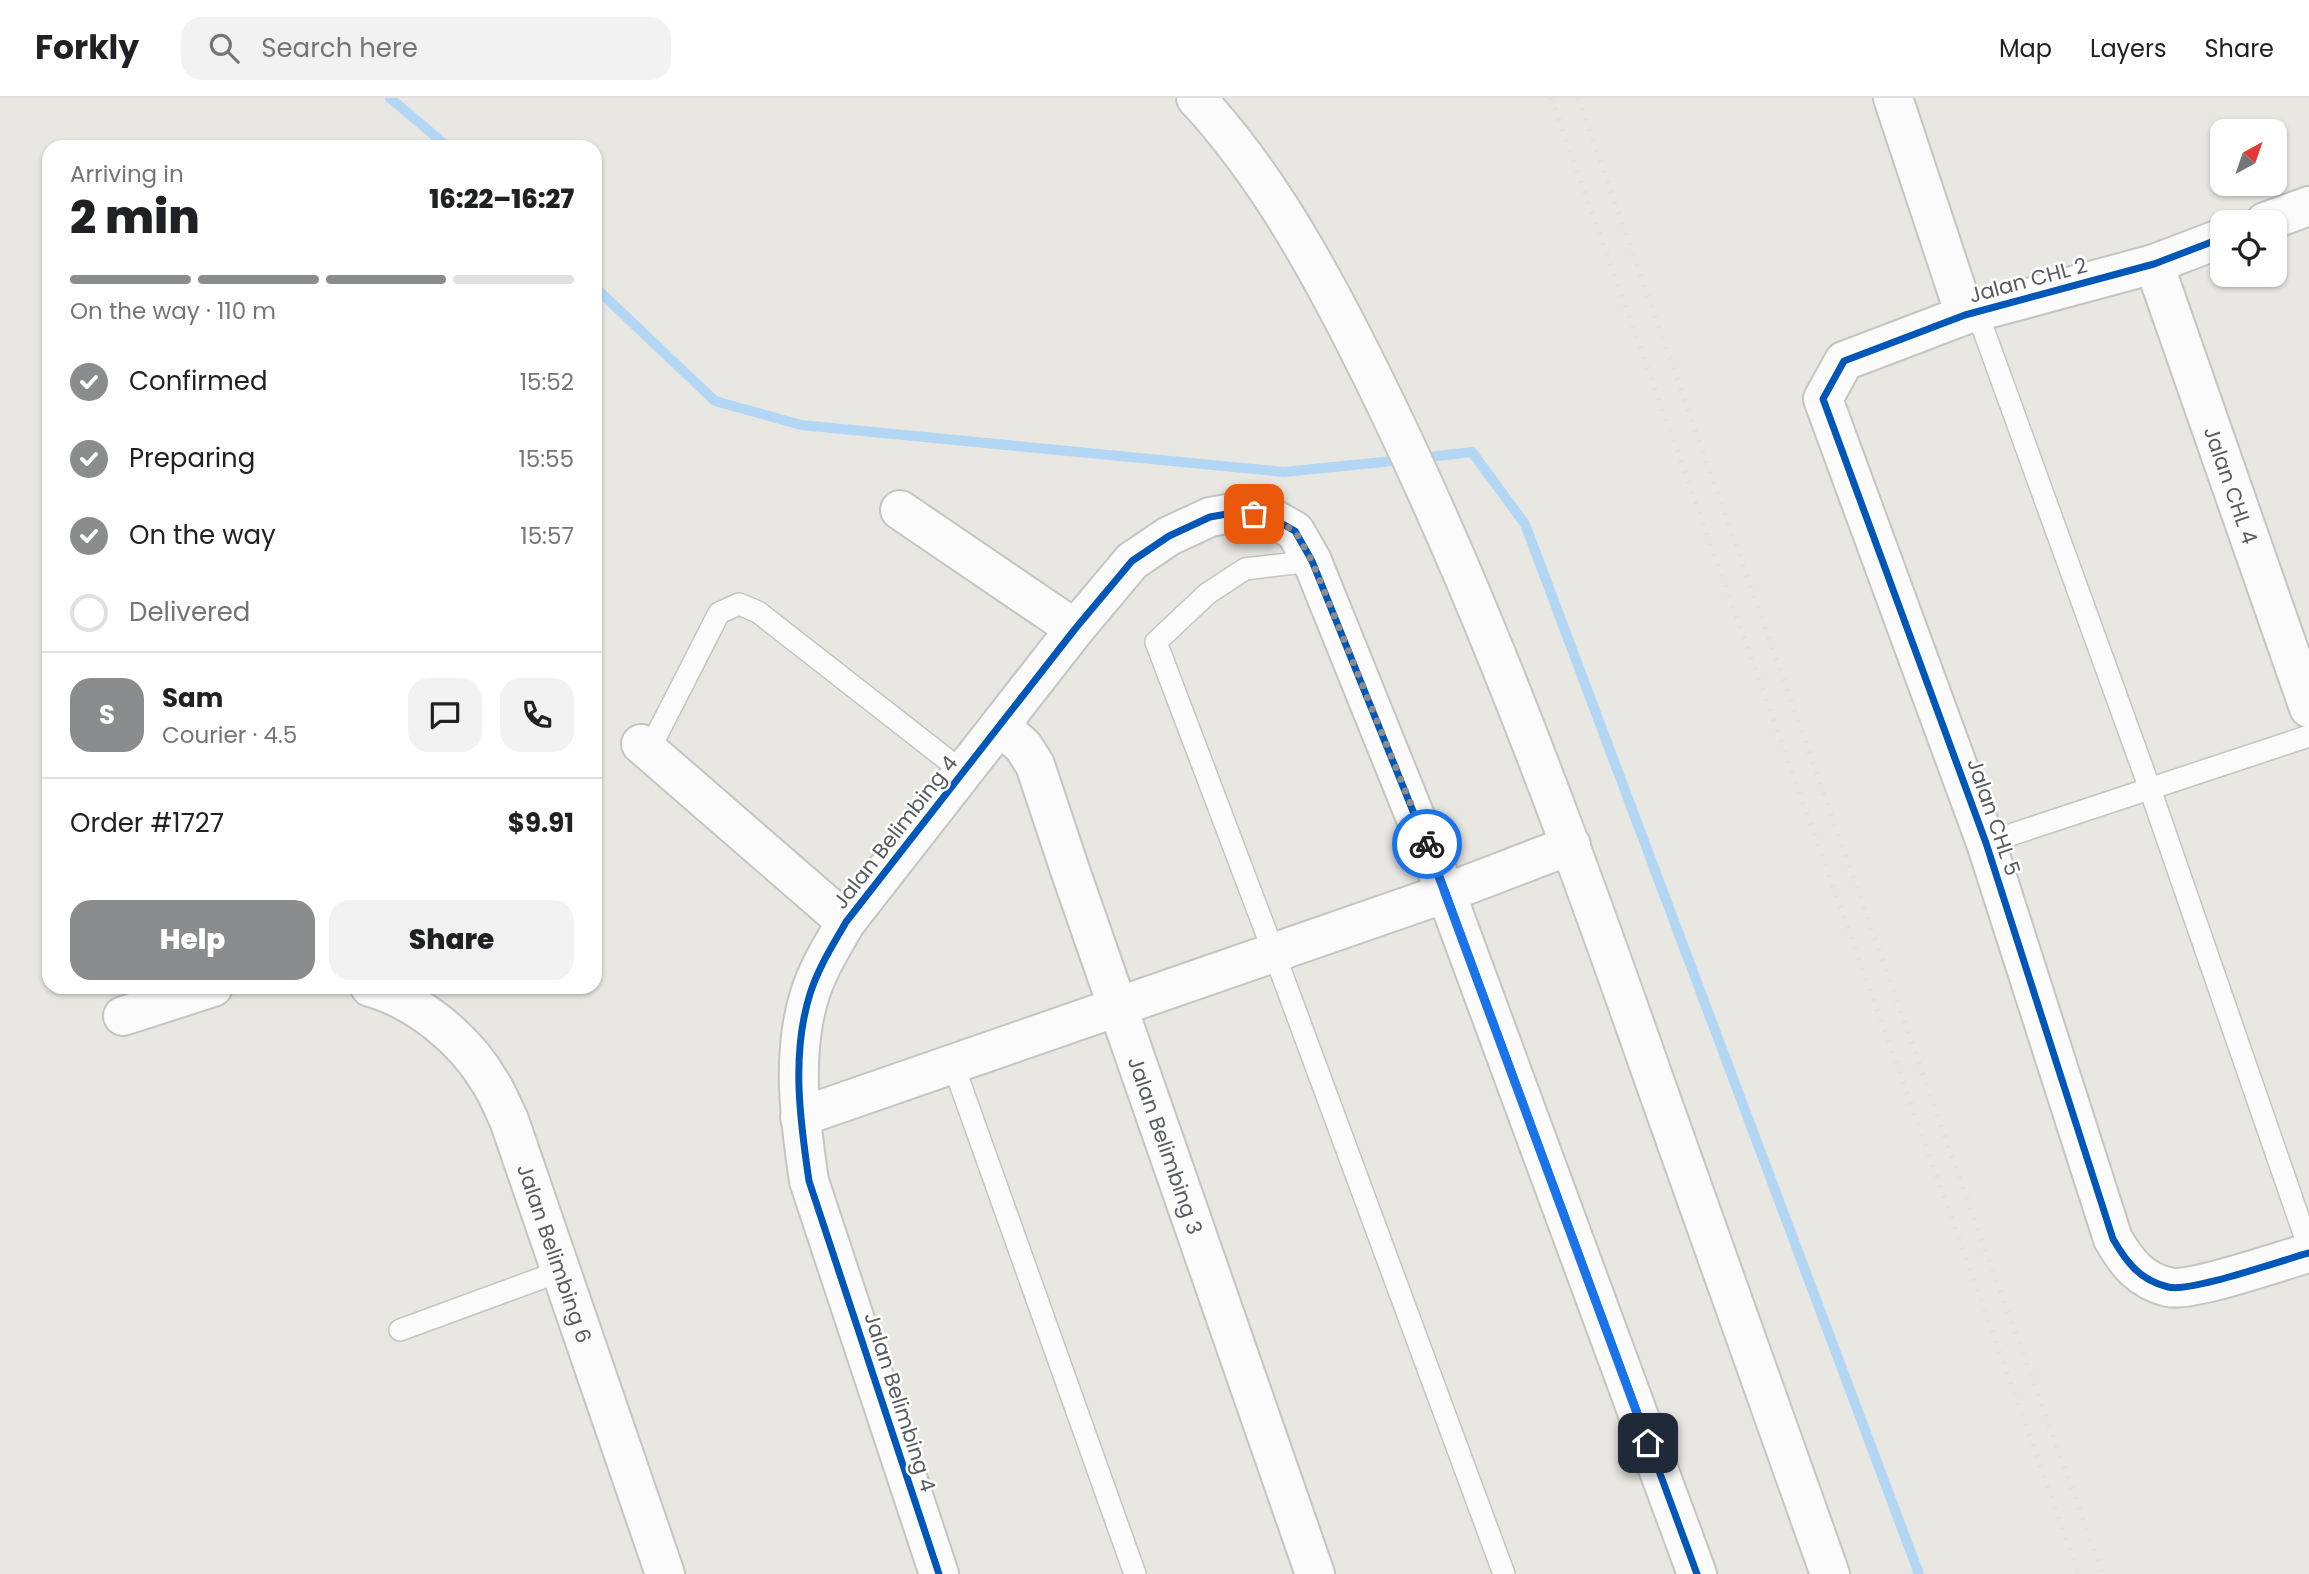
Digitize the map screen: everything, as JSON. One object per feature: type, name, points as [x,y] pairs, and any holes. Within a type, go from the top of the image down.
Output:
[{"type":"street","points":[[1196,98],[1220,124],[1274,198],[1323,279],[1437,512],[1509,682],[1571,845],[1830,1574]]},
{"type":"street","points":[[1893,98],[1971,314]]},
{"type":"street","points":[[2287,214],[2309,206]]},
{"type":"street","name":"Jalan CHL 2","points":[[1844,361],[1971,314],[2154,264],[2210,243]]},
{"type":"street","name":"Jalan CHL 4","points":[[2154,264],[2309,708]]},
{"type":"street","name":"Jalan CHL 5","points":[[1844,361],[1823,399],[1986,844],[2113,1239],[2128,1265],[2149,1280],[2171,1288],[2198,1285],[2309,1250]]},
{"type":"street","points":[[900,510],[1075,629]]},
{"type":"street","name":"Jalan Belimbing 4","points":[[939,1574],[809,1181],[800,1117],[800,1054],[810,994],[822,964],[846,922],[1075,629],[1132,561],[1169,536],[1210,517],[1238,512],[1270,517],[1295,531],[1312,561],[1446,893],[1697,1574]]},
{"type":"street","name":"Jalan Belimbing 3","points":[[1000,726],[1023,746],[1035,765],[1315,1574]]},
{"type":"street","points":[[645,748],[846,922]]},
{"type":"street","points":[[800,1117],[1446,893],[1571,845]]},
{"type":"street","points":[[122,1016],[191,994]]},
{"type":"street","name":"Jalan Belimbing 6","points":[[389,994],[424,1013],[463,1046],[490,1081],[509,1120],[664,1574]]},
{"type":"lane","points":[[1971,314],[2150,789],[2309,1250]]},
{"type":"lane","points":[[1312,561],[1245,569],[1207,594],[1156,642],[1504,1574]]},
{"type":"lane","points":[[645,748],[719,613],[739,604],[758,612],[963,772]]},
{"type":"lane","points":[[1986,844],[2309,736]]},
{"type":"lane","points":[[953,1064],[1135,1574]]},
{"type":"lane","points":[[400,1330],[561,1271]]},
{"type":"waterway","points":[[390,98],[440,140]]},
{"type":"waterway","points":[[602,294],[715,401],[801,425],[1284,472],[1403,460]]},
{"type":"waterway","points":[[1419,458],[1472,452],[1525,524],[1919,1574]]},
{"type":"railway","points":[[1551,98],[2079,1574]]},
{"type":"railway","points":[[1578,98],[1973,1216],[2103,1574]]},
{"type":"cycle path","points":[[2210,243],[2154,264],[1965,315],[1844,361],[1823,399],[1986,843],[2113,1239],[2142,1275],[2158,1284],[2179,1288],[2215,1281],[2309,1253]]},
{"type":"cycle path","points":[[939,1574],[809,1181],[800,1111],[799,1063],[804,1017],[810,994],[821,966],[846,922],[1075,629],[1132,561],[1169,536],[1210,517],[1238,512],[1270,517],[1295,531],[1312,561],[1446,893],[1697,1574]]},
{"type":"way so far","points":[[1254,514],[1270,517],[1295,531],[1312,561],[1427,844]]},
{"type":"route","points":[[1427,844],[1648,1443]]}]
